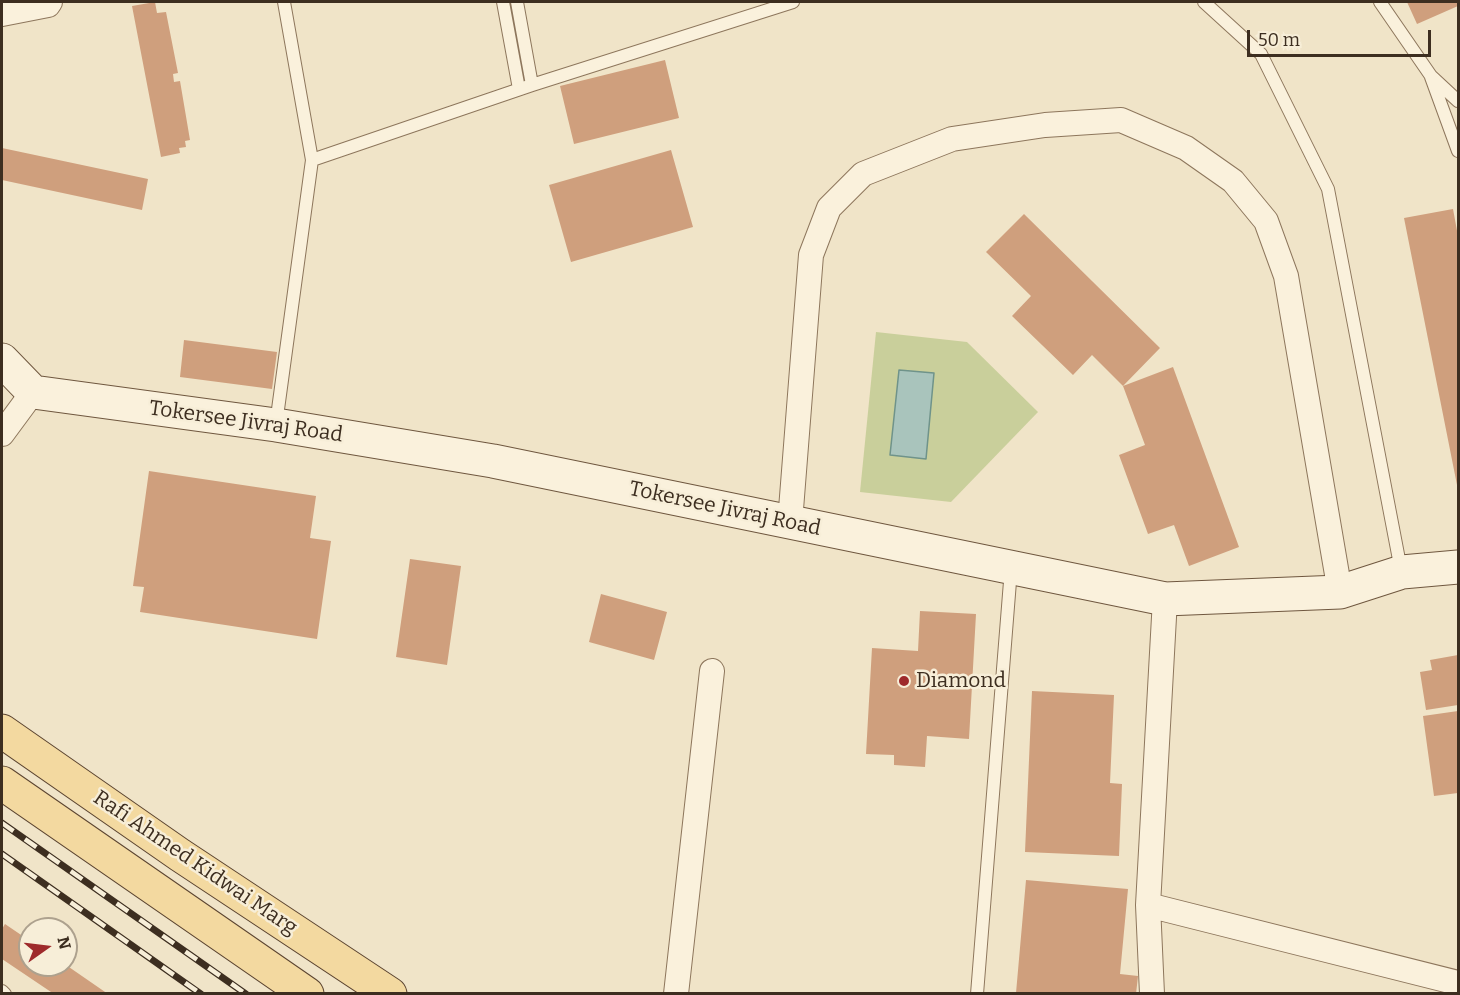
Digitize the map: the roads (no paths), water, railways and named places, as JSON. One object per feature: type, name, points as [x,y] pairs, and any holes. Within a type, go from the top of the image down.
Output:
[{"type":"main road","name":"Rafi Ahmed Kidwai Marg","points":[[2,731],[189,861],[390,993]]},
{"type":"main road","points":[[31,805],[54,767]]},
{"type":"main road","name":"Rafi Ahmed Kidwai Marg","points":[[2,783],[308,993]]},
{"type":"main road","points":[[166,897],[189,861]]},
{"type":"street","points":[[2,14],[48,5],[50,2]]},
{"type":"street","points":[[790,522],[811,255],[829,208],[862,174],[952,139],[1045,125],[1121,120],[1196,154],[1233,181],[1266,220],[1286,276],[1340,592]]},
{"type":"street","points":[[2,360],[33,392],[2,434]]},
{"type":"street","name":"Tokersee Jivraj Road","points":[[33,392],[276,425],[493,461],[1164,600],[1340,592],[1402,572],[1458,567]]},
{"type":"street","points":[[1152,993],[1148,905],[1164,600]]},
{"type":"street","points":[[675,993],[712,671]]},
{"type":"street","points":[[1148,905],[1458,983]]},
{"type":"lane","points":[[276,425],[312,160],[284,2]]},
{"type":"lane","points":[[503,2],[519,89]]},
{"type":"lane","points":[[517,2],[532,85]]},
{"type":"lane","points":[[312,160],[519,89],[793,2]]},
{"type":"lane","points":[[1204,2],[1261,54],[1328,189],[1402,572]]},
{"type":"lane","points":[[1380,2],[1431,76],[1458,101]]},
{"type":"lane","points":[[1431,76],[1458,151]]},
{"type":"lane","points":[[977,993],[1011,568]]},
{"type":"water","points":[[899,370],[934,373],[926,459],[890,455]]},
{"type":"railway","points":[[2,823],[246,994]]},
{"type":"railway","points":[[2,854],[201,994]]},
{"type":"place","name":"Diamond","points":[[904,681]]}]
